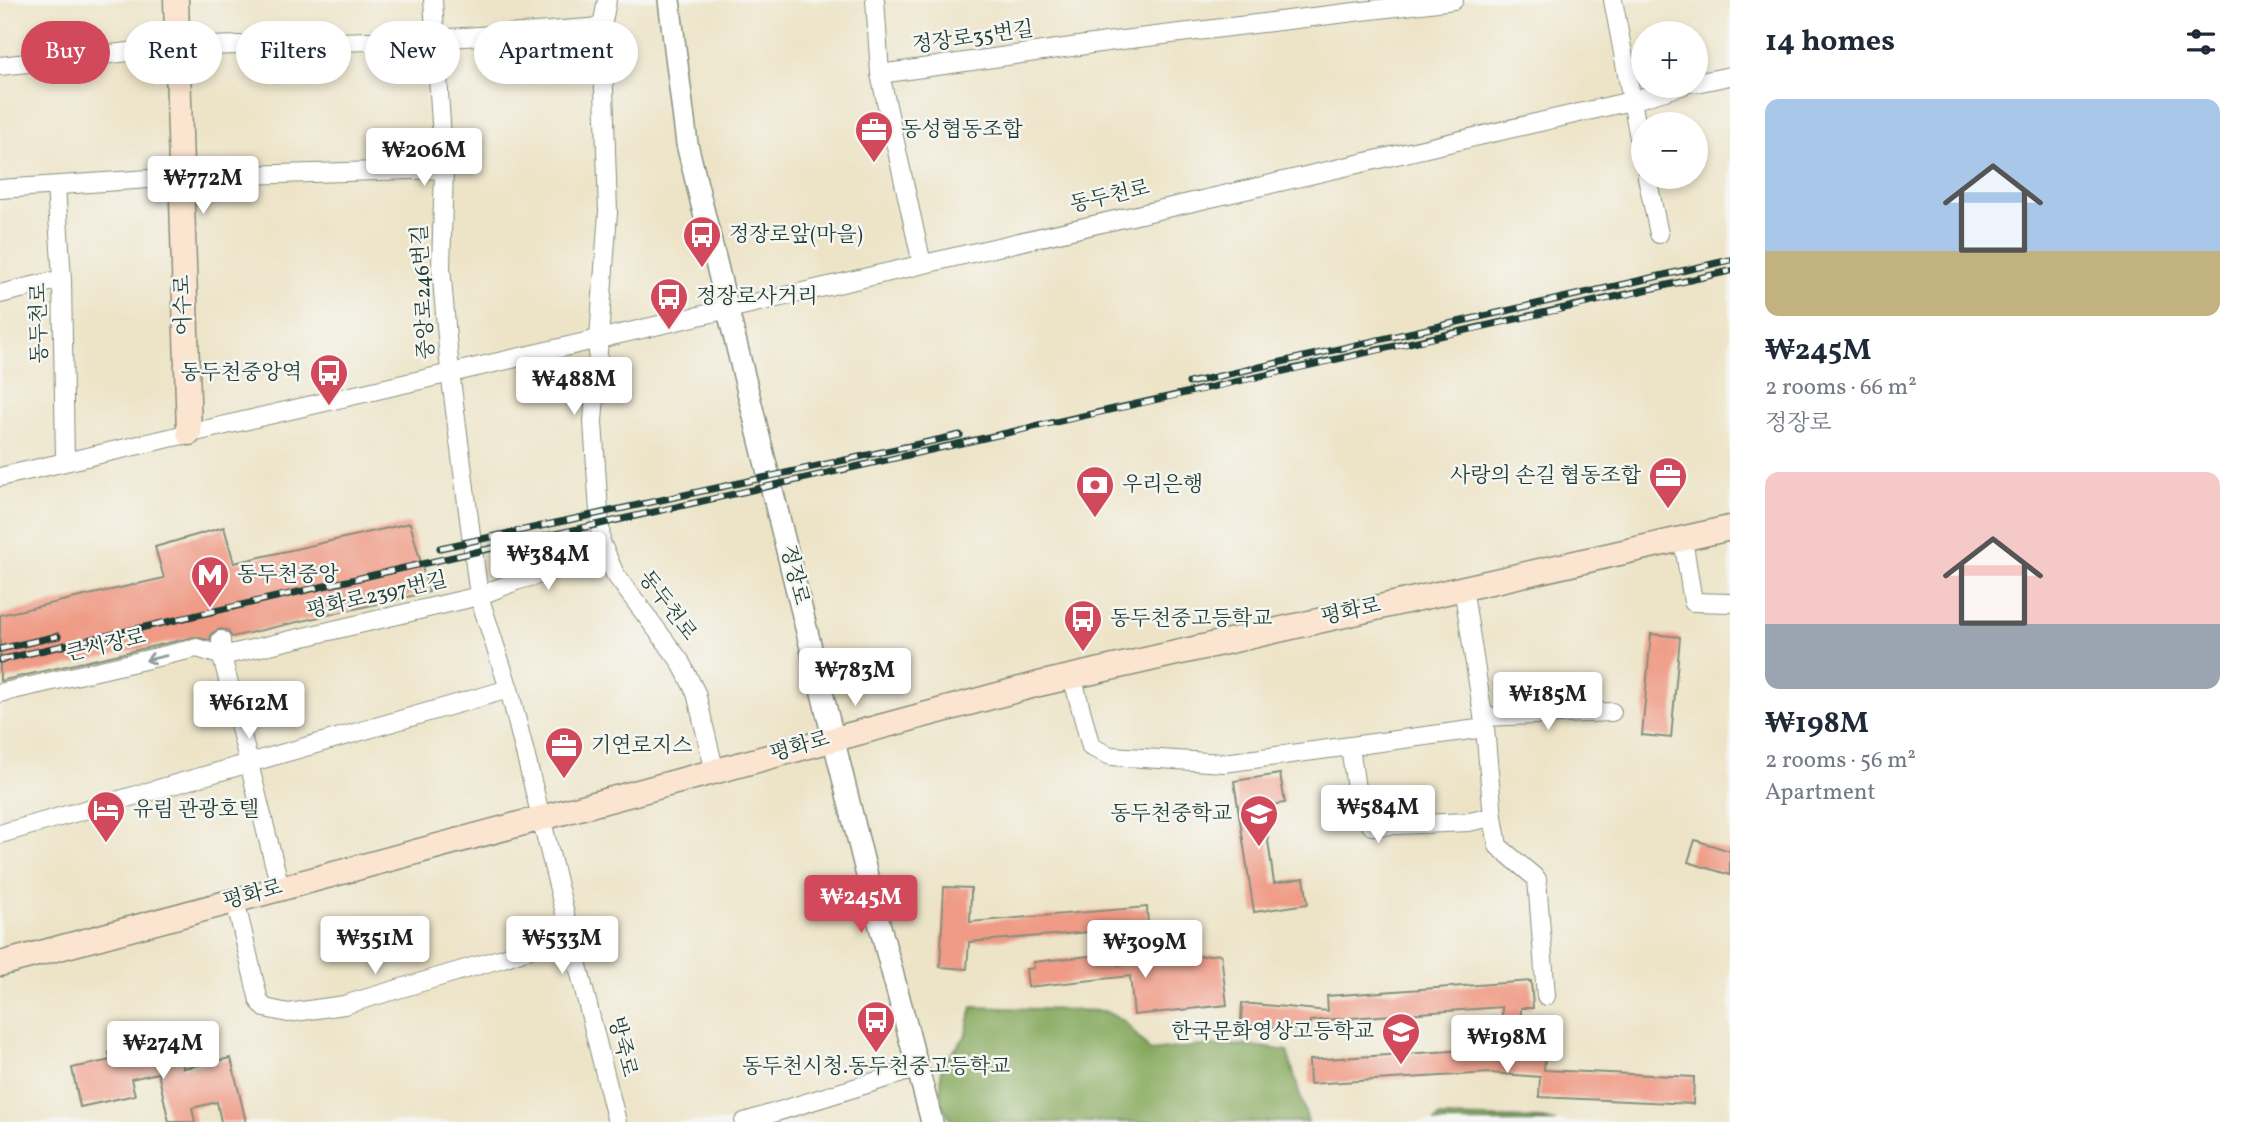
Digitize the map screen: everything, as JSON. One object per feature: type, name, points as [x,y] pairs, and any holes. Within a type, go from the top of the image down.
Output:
[{"type":"main road","name":"어수로","points":[[176,0],[176,21]]},
{"type":"main road","name":"어수로","points":[[177,84],[189,433]]},
{"type":"main road","name":"평화로","points":[[0,964],[280,887],[541,820],[835,737],[1072,676],[1730,528]]},
{"type":"street","name":"중앙로246번길","points":[[433,0],[435,21]]},
{"type":"street","name":"동두천로","points":[[603,21],[607,0]]},
{"type":"street","name":"정장로","points":[[668,0],[687,144],[873,900],[932,1122]]},
{"type":"street","points":[[677,65],[684,32],[684,0]]},
{"type":"street","points":[[875,0],[880,74],[922,264]]},
{"type":"street","name":"정장로35번길","points":[[880,74],[1114,41],[1454,0]]},
{"type":"street","points":[[1613,0],[1633,112]]},
{"type":"street","points":[[222,46],[365,41]]},
{"type":"street","points":[[0,66],[124,53]]},
{"type":"street","points":[[1708,80],[1730,75]]},
{"type":"street","name":"중앙로246번길","points":[[439,84],[444,169],[441,267],[450,372]]},
{"type":"street","name":"동두천로","points":[[604,84],[608,212],[593,422],[601,542],[615,574],[680,662],[696,693],[715,772]]},
{"type":"street","name":"동두천로","points":[[0,477],[1641,98]]},
{"type":"street","points":[[0,189],[179,177],[444,169]]},
{"type":"street","name":"동두천로","points":[[56,186],[62,279],[65,460]]},
{"type":"street","points":[[1650,189],[1659,234]]},
{"type":"street","points":[[0,294],[62,279]]},
{"type":"street","points":[[450,372],[478,596],[516,581],[607,555]]},
{"type":"street","points":[[1683,539],[1693,603],[1730,603]]},
{"type":"street","points":[[1463,587],[1484,722],[1498,846],[1537,879],[1546,996]]},
{"type":"street","name":"평화로2397번길","points":[[222,648],[478,596],[509,690],[541,820]]},
{"type":"street","points":[[222,648],[247,762],[280,887]]},
{"type":"street","name":"큰시장로","points":[[0,693],[197,649],[222,648]]},
{"type":"street","points":[[1072,676],[1090,747],[1111,756],[1224,763],[1350,746],[1484,722],[1612,712]]},
{"type":"street","points":[[0,834],[509,690]]},
{"type":"street","points":[[1350,746],[1359,810],[1372,826],[1469,822],[1493,817]]},
{"type":"street","name":"방죽로","points":[[541,820],[572,934],[617,1122]]},
{"type":"street","points":[[235,900],[259,1001],[265,1008],[278,1013],[359,1001],[503,958],[572,934]]},
{"type":"street","points":[[744,1122],[919,1068]]},
{"type":"green space","points":[[972,1007],[1104,1011],[1124,1021],[1150,1051],[1219,1045],[1287,1051],[1308,1122],[1221,1122],[1203,1117],[1192,1122],[953,1122],[941,1104],[941,1066],[965,1037]]},
{"type":"green space","points":[[1439,1117],[1542,1119],[1556,1122],[1435,1122]]},
{"type":"building","points":[[410,523],[429,592],[232,637],[227,630],[220,629],[211,634],[210,640],[194,637],[0,681],[0,615],[164,578],[155,547],[224,527],[234,563]]},
{"type":"building","points":[[1651,634],[1680,637],[1671,738],[1642,735]]},
{"type":"building","points":[[1280,774],[1285,803],[1263,806],[1274,883],[1304,878],[1308,904],[1254,912],[1234,781]]},
{"type":"building","points":[[1695,840],[1730,851],[1730,875],[1688,862]]},
{"type":"building","points":[[944,887],[971,888],[970,922],[1147,907],[1148,927],[969,942],[967,969],[940,967]]},
{"type":"building","points":[[1117,953],[1118,965],[1221,954],[1227,1005],[1134,1015],[1130,976],[1028,987],[1026,969],[1034,968],[1034,962]]},
{"type":"building","points":[[1531,981],[1533,1008],[1521,1008],[1521,1017],[1502,1018],[1502,1007],[1310,1021],[1309,1031],[1241,1025],[1242,1003],[1328,1011],[1327,996]]},
{"type":"building","points":[[176,1038],[183,1068],[231,1058],[246,1122],[221,1122],[217,1102],[192,1108],[195,1122],[169,1122],[158,1073],[131,1079],[135,1095],[80,1107],[72,1068],[111,1060],[109,1053]]},
{"type":"building","points":[[1483,1049],[1545,1055],[1544,1070],[1694,1077],[1693,1104],[1539,1097],[1540,1077],[1490,1073],[1310,1084],[1309,1060]]},
{"type":"railway","points":[[1189,383],[1730,260]]},
{"type":"railway","points":[[0,660],[1730,271]]},
{"type":"railway","points":[[440,548],[960,435]]},
{"type":"railway","points":[[0,649],[58,636]]},
{"type":"place","name":"동성협동조합","points":[[874,164]]},
{"type":"place","name":"정장로앞(마을)","points":[[702,269]]},
{"type":"place","name":"정장로사거리","points":[[669,331]]},
{"type":"place","name":"동두천중앙역","points":[[329,407]]},
{"type":"place","name":"사랑의 손길 협동조합","points":[[1668,510]]},
{"type":"place","name":"우리은행","points":[[1095,519]]},
{"type":"place","name":"동두천중앙","points":[[210,609]]},
{"type":"place","name":"동두천중고등학교","points":[[1083,653]]},
{"type":"place","name":"기연로지스","points":[[564,780]]},
{"type":"place","name":"유림 관광호텔","points":[[106,844]]},
{"type":"place","name":"동두천중학교","points":[[1259,848]]},
{"type":"place","name":"동두천시청.동두천중고등학교","points":[[876,1054]]},
{"type":"place","name":"한국문화영상고등학교","points":[[1401,1066]]}]
